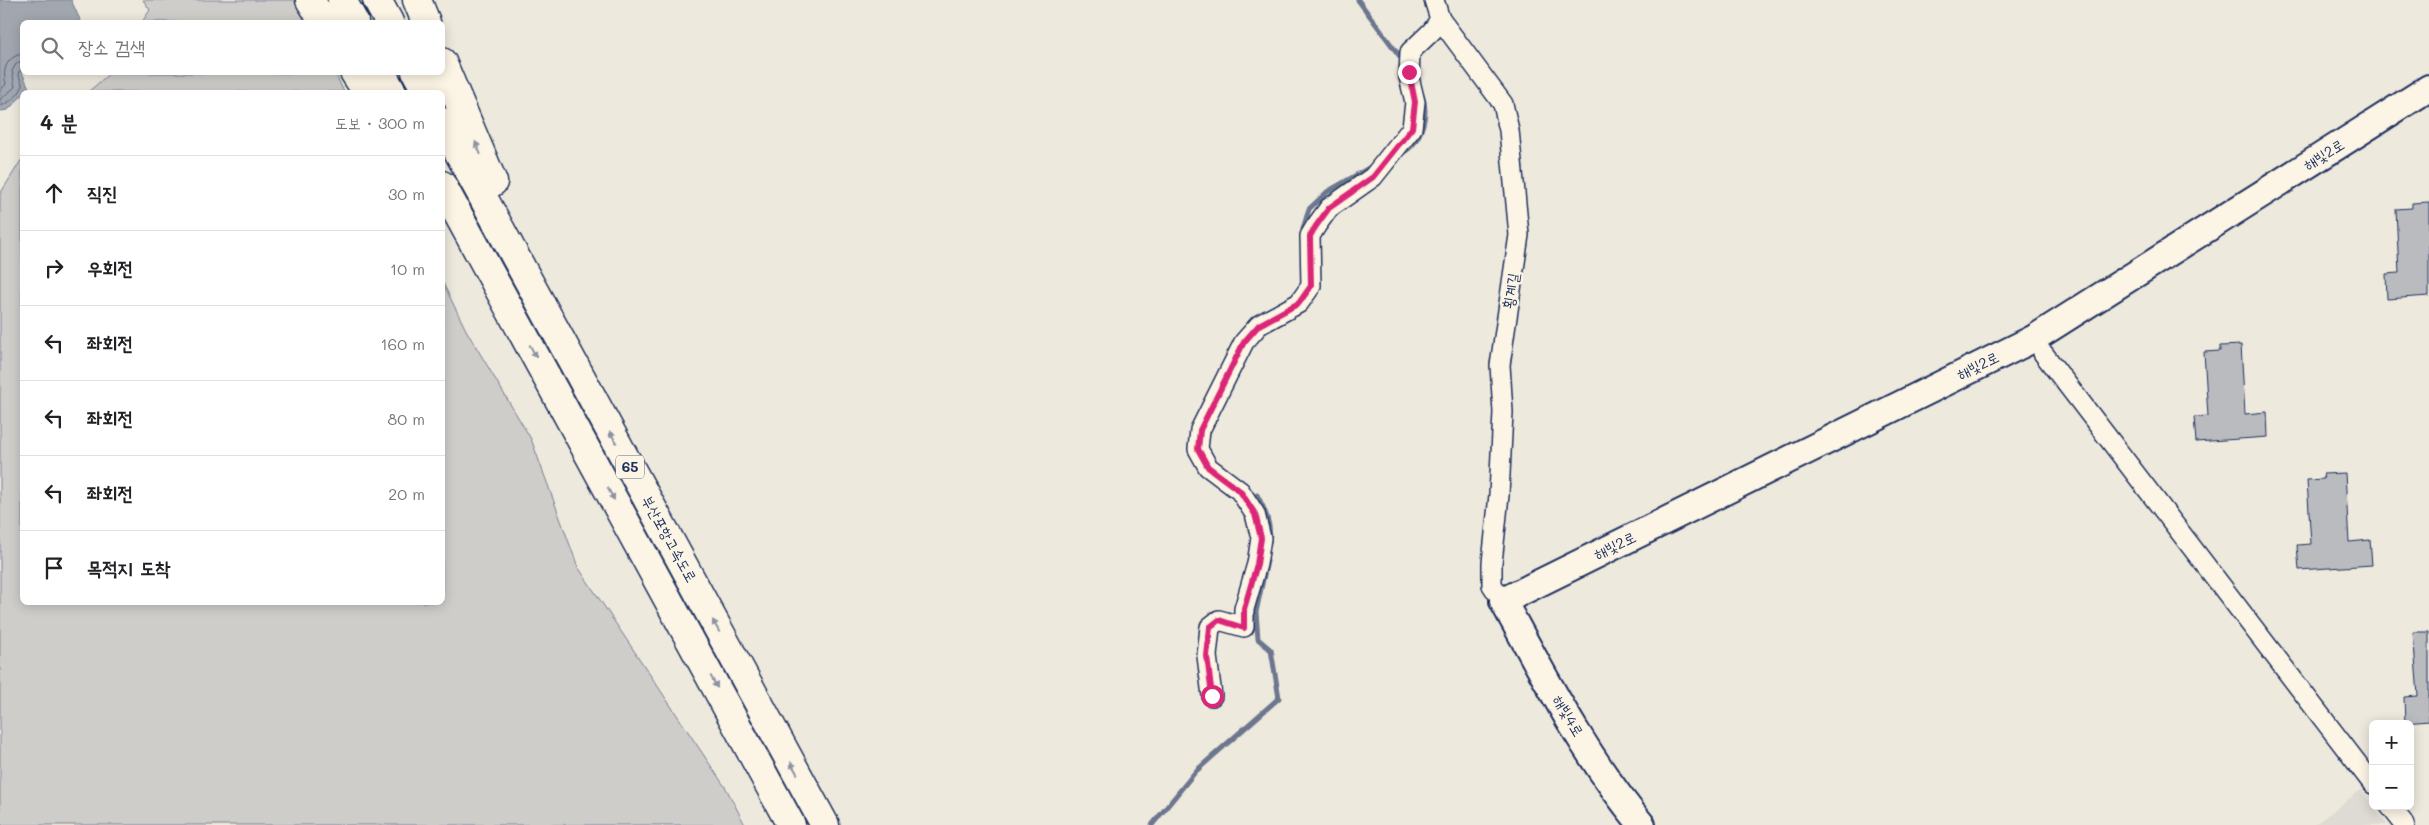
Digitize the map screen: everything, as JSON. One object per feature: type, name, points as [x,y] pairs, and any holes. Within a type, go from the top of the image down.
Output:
[{"type":"highway","points":[[310,0],[323,20]]},
{"type":"highway","points":[[342,0],[353,20]]},
{"type":"highway","points":[[377,0],[388,20]]},
{"type":"highway","points":[[417,0],[425,20]]},
{"type":"highway","points":[[445,69],[551,322]]},
{"type":"highway","points":[[356,75],[366,90]]},
{"type":"highway","points":[[383,75],[391,90]]},
{"type":"highway","points":[[418,75],[426,90]]},
{"type":"highway","name":"부산포항고속도로","points":[[445,128],[825,825]]},
{"type":"highway","name":"부산포항고속도로","points":[[445,190],[791,825]]},
{"type":"highway","points":[[445,214],[519,325]]},
{"type":"street","name":"횡계길","points":[[1434,0],[1440,19],[1503,104],[1509,130],[1519,235],[1500,365],[1503,412],[1499,495],[1492,563],[1492,585],[1503,601]]},
{"type":"street","points":[[1212,696],[1207,656],[1210,627],[1219,620],[1244,628],[1244,609],[1257,564],[1261,538],[1255,514],[1240,491],[1208,467],[1198,449],[1200,430],[1244,342],[1259,325],[1299,303],[1311,286],[1310,236],[1316,226],[1329,208],[1373,177],[1412,128],[1415,102],[1409,66],[1410,52],[1432,31],[1440,19]]},
{"type":"street","name":"해빛2로","points":[[1503,601],[2033,339],[2429,88]]},
{"type":"street","points":[[2043,353],[2369,779]]},
{"type":"street","name":"해빛4로","points":[[1503,601],[1561,706],[1602,771],[1642,825]]},
{"type":"street","points":[[2393,810],[2404,825]]},
{"type":"shaded area","points":[[143,0],[300,0],[310,20],[143,20],[150,10]]},
{"type":"shaded area","points":[[108,75],[336,75],[343,90],[90,90]]},
{"type":"shaded area","points":[[20,162],[20,605],[445,605],[445,287],[466,330],[531,439],[578,567],[727,790],[745,825],[0,825],[0,194]]},
{"type":"shaded area","points":[[2361,790],[2369,801],[2369,810],[2376,810],[2387,825],[2314,825]]},
{"type":"water","points":[[0,0],[71,0],[80,20],[20,20],[20,75],[23,75],[29,88],[27,90],[20,90],[20,97],[8,110],[0,111]]},
{"type":"building","points":[[2429,202],[2429,296],[2387,299],[2386,274],[2399,273],[2396,209],[2412,208],[2412,203]]},
{"type":"building","points":[[2241,345],[2245,414],[2267,412],[2268,437],[2196,442],[2194,417],[2208,416],[2204,352],[2220,351],[2220,346]]},
{"type":"building","points":[[2345,473],[2349,542],[2370,540],[2372,565],[2299,570],[2297,545],[2311,544],[2307,480],[2324,479],[2323,474]]},
{"type":"building","points":[[2413,632],[2429,632],[2429,721],[2414,722],[2414,720],[2405,720],[2404,697],[2418,696]]},
{"type":"waterway","points":[[1358,0],[1404,62]]},
{"type":"waterway","points":[[1400,154],[1413,144],[1422,129],[1425,112],[1422,95]]},
{"type":"waterway","points":[[1303,229],[1309,209],[1327,192],[1374,165]]},
{"type":"waterway","points":[[1257,495],[1269,524],[1269,542]]},
{"type":"waterway","points":[[1152,825],[1196,771],[1279,698],[1271,650],[1258,639],[1256,612],[1267,561]]},
{"type":"route","points":[[1212,696],[1207,656],[1210,627],[1219,620],[1244,628],[1244,609],[1257,564],[1261,538],[1255,514],[1240,491],[1208,467],[1198,449],[1200,430],[1216,397],[1229,376],[1244,342],[1259,325],[1299,303],[1311,286],[1310,236],[1316,226],[1329,208],[1373,177],[1384,166],[1412,128],[1415,102],[1409,72]]}]
